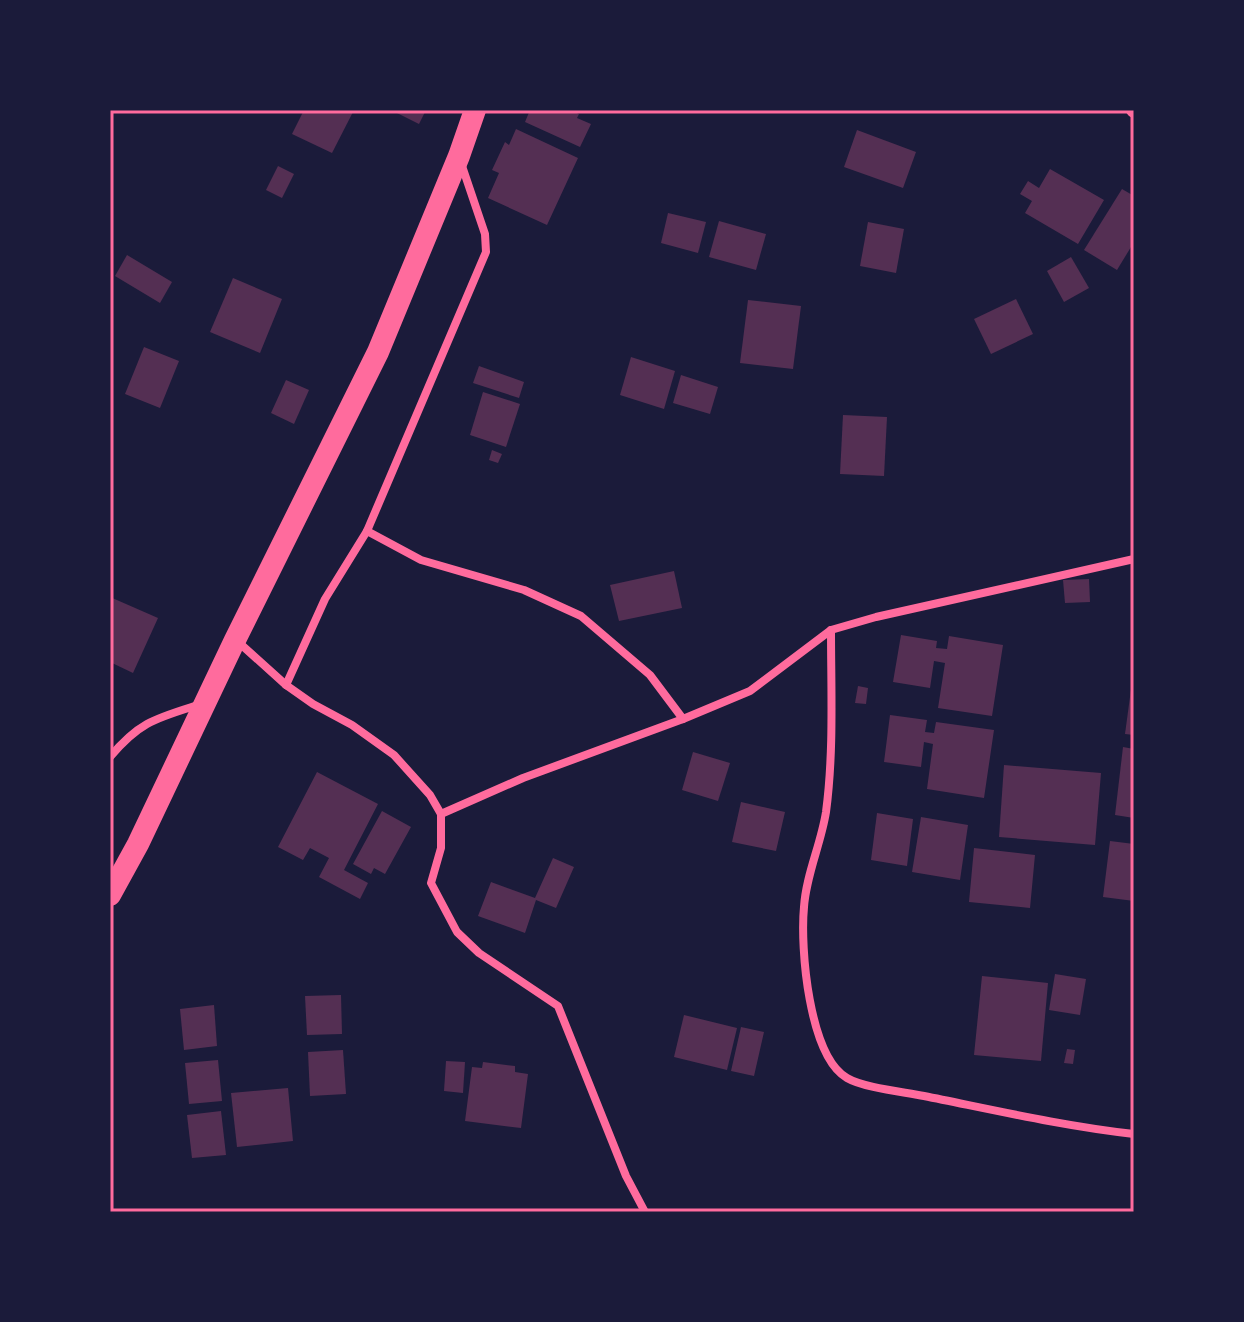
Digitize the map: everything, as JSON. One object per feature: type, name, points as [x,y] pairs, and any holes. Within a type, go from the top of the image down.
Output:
[{"type":"highway","points":[[110,895],[138,844],[378,352],[475,110]]},
{"type":"street","points":[[286,685],[325,599],[367,531],[486,252],[485,234],[459,156]]},
{"type":"street","points":[[367,531],[421,560],[524,590],[581,616],[650,675],[683,719]]},
{"type":"street","points":[[441,814],[523,778],[750,691],[831,630],[1134,559]]},
{"type":"street","points":[[831,630],[831,729],[826,813],[804,906],[805,980],[818,1031],[831,1064],[848,1079],[883,1088],[1094,1130],[1134,1134]]},
{"type":"street","points":[[235,640],[286,685],[394,755],[430,795],[441,814],[441,848],[431,883],[457,932],[479,953],[558,1006],[626,1176],[645,1212]]},
{"type":"street","points":[[110,757],[133,731],[158,718],[205,703]]},
{"type":"building","points":[[304,110],[354,110],[332,153],[292,134]]},
{"type":"building","points":[[391,110],[426,110],[419,124]]},
{"type":"building","points":[[530,110],[570,110],[579,114],[577,118],[591,124],[580,147],[525,122]]},
{"type":"building","points":[[516,129],[578,158],[547,225],[488,198],[499,173],[492,170],[505,142],[509,145]]},
{"type":"building","points":[[857,130],[916,152],[903,188],[844,167]]},
{"type":"building","points":[[278,166],[294,174],[282,198],[266,190]]},
{"type":"building","points":[[1050,169],[1104,200],[1078,244],[1025,213],[1032,201],[1020,194],[1028,181],[1039,188]]},
{"type":"building","points":[[1122,189],[1134,196],[1134,242],[1117,270],[1084,250]]},
{"type":"building","points":[[668,213],[706,222],[698,253],[661,243]]},
{"type":"building","points":[[719,221],[766,234],[756,270],[709,257]]},
{"type":"building","points":[[868,222],[904,229],[896,273],[860,266]]},
{"type":"building","points":[[127,255],[172,282],[160,303],[115,276]]},
{"type":"building","points":[[1071,257],[1089,288],[1064,302],[1047,271]]},
{"type":"building","points":[[233,278],[282,299],[260,353],[210,332]]},
{"type":"building","points":[[1016,299],[1033,334],[991,354],[974,319]]},
{"type":"building","points":[[748,300],[801,306],[793,369],[740,363]]},
{"type":"building","points":[[144,347],[179,361],[160,408],[125,394]]},
{"type":"building","points":[[631,357],[675,371],[664,409],[620,395]]},
{"type":"building","points":[[479,366],[524,382],[519,398],[473,383]]},
{"type":"building","points":[[681,375],[718,387],[710,414],[673,403]]},
{"type":"building","points":[[286,380],[309,390],[294,424],[271,413]]},
{"type":"building","points":[[483,392],[520,404],[506,447],[470,435]]},
{"type":"building","points":[[843,415],[887,417],[884,476],[840,474]]},
{"type":"building","points":[[492,450],[502,454],[498,463],[489,460]]},
{"type":"building","points":[[674,571],[682,608],[619,621],[610,585]]},
{"type":"building","points":[[1089,579],[1090,602],[1065,603],[1063,580]]},
{"type":"building","points":[[110,597],[158,618],[133,673],[110,662]]},
{"type":"building","points":[[901,635],[937,641],[936,648],[947,649],[949,636],[1003,645],[992,716],[938,708],[945,663],[934,661],[930,688],[893,682]]},
{"type":"building","points":[[1134,682],[1134,735],[1125,734]]},
{"type":"building","points":[[858,686],[868,688],[866,704],[855,703]]},
{"type":"building","points":[[890,715],[927,720],[925,732],[934,733],[936,722],[994,730],[984,798],[927,789],[933,744],[924,742],[921,767],[884,762]]},
{"type":"building","points":[[1123,747],[1134,749],[1134,818],[1115,815]]},
{"type":"building","points":[[693,752],[730,763],[718,801],[682,790]]},
{"type":"building","points":[[1004,765],[1101,773],[1095,845],[999,837]]},
{"type":"building","points":[[317,772],[378,804],[344,870],[368,883],[360,899],[319,877],[329,858],[310,848],[303,860],[278,847]]},
{"type":"building","points":[[741,802],[785,812],[776,851],[732,842]]},
{"type":"building","points":[[382,811],[411,827],[385,874],[374,868],[371,874],[353,864]]},
{"type":"building","points":[[877,813],[913,819],[907,866],[871,860]]},
{"type":"building","points":[[921,817],[968,825],[960,880],[912,872]]},
{"type":"building","points":[[1110,841],[1134,844],[1134,901],[1103,897]]},
{"type":"building","points":[[974,848],[1035,855],[1030,908],[969,902]]},
{"type":"building","points":[[553,858],[574,867],[556,908],[536,900],[525,933],[478,916],[491,882],[535,898]]},
{"type":"building","points":[[1055,974],[1086,979],[1080,1015],[1049,1010]]},
{"type":"building","points":[[982,976],[1048,983],[1041,1061],[974,1055]]},
{"type":"building","points":[[341,995],[342,1034],[307,1035],[305,996]]},
{"type":"building","points":[[214,1005],[217,1046],[184,1050],[180,1009]]},
{"type":"building","points":[[684,1015],[737,1028],[727,1070],[674,1057]]},
{"type":"building","points":[[741,1027],[764,1032],[754,1076],[731,1071]]},
{"type":"building","points":[[1067,1049],[1075,1050],[1073,1064],[1064,1063]]},
{"type":"building","points":[[343,1050],[346,1094],[310,1096],[308,1052]]},
{"type":"building","points":[[218,1060],[222,1101],[189,1104],[185,1063]]},
{"type":"building","points":[[446,1061],[465,1062],[463,1093],[444,1091]]},
{"type":"building","points":[[483,1062],[515,1066],[515,1072],[528,1074],[521,1128],[465,1121],[472,1067],[482,1068]]},
{"type":"building","points":[[288,1088],[293,1141],[237,1147],[231,1093]]},
{"type":"building","points":[[221,1111],[226,1155],[192,1158],[187,1115]]}]
